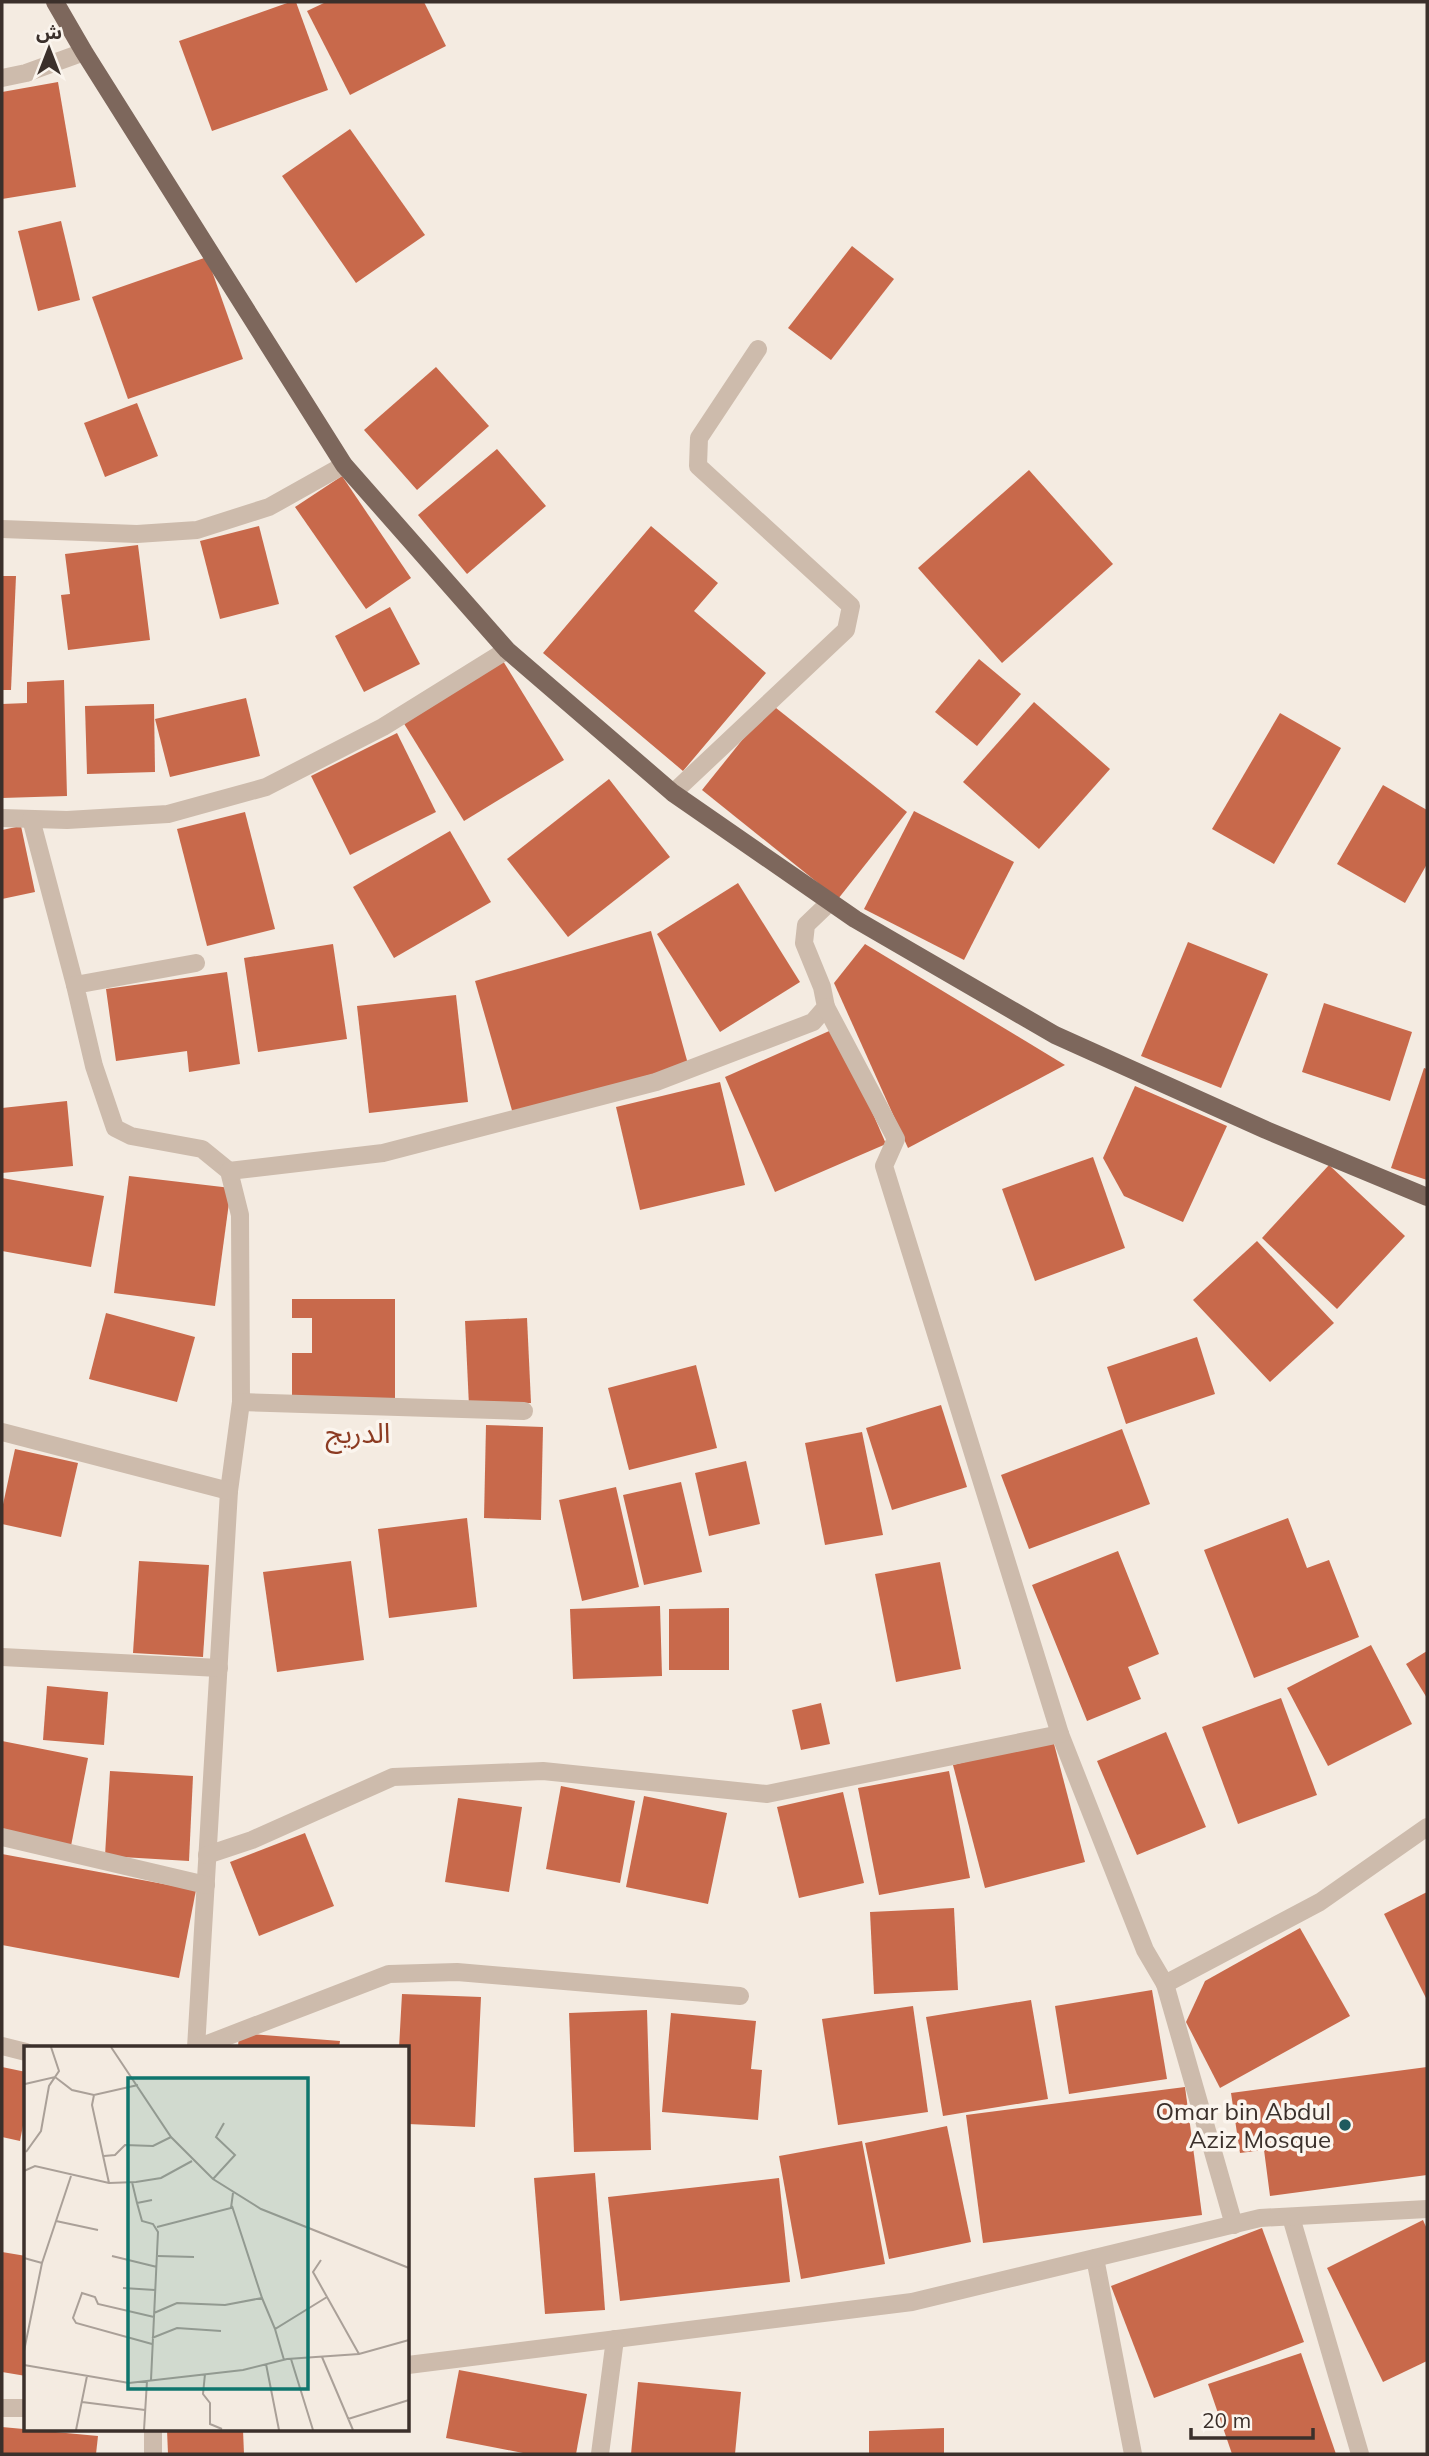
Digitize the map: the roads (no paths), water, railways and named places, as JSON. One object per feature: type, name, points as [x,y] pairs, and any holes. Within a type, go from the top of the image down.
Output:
[{"type":"main road","points":[[55,2],[344,465],[507,650],[673,793],[855,919],[1055,1035],[1266,1130],[1427,1197]]},
{"type":"street","points":[[2,78],[26,73],[84,52]]},
{"type":"street","points":[[673,793],[846,629],[851,606],[698,466],[699,438],[758,349]]},
{"type":"street","points":[[2,528],[137,534],[197,530],[269,507],[344,465]]},
{"type":"street","points":[[2,818],[67,820],[168,814],[265,787],[383,727],[507,650]]},
{"type":"street","points":[[31,819],[94,1066],[115,1128],[131,1136],[202,1149],[229,1171],[240,1215],[241,1402],[229,1491],[196,2046]]},
{"type":"street","points":[[830,902],[806,925],[804,943],[822,987],[826,1007],[896,1139],[884,1166],[978,1462],[1060,1734],[1145,1950],[1165,1984],[1234,2225]]},
{"type":"street","points":[[75,985],[195,963]]},
{"type":"street","points":[[229,1171],[383,1153],[656,1082],[813,1022],[826,1007]]},
{"type":"street","points":[[241,1402],[524,1411]]},
{"type":"street","points":[[2,1432],[229,1491]]},
{"type":"street","points":[[2,1657],[219,1668]]},
{"type":"street","points":[[207,1855],[252,1840],[393,1777],[543,1771],[767,1794],[1060,1734]]},
{"type":"street","points":[[1165,1984],[1320,1902],[1427,1827]]},
{"type":"street","points":[[2,1837],[206,1885]]},
{"type":"street","points":[[201,2046],[389,1974],[457,1972],[740,1996]]},
{"type":"street","points":[[2,2046],[24,2052]]},
{"type":"street","points":[[410,2365],[912,2302],[1261,2218],[1427,2209]]},
{"type":"street","points":[[1291,2217],[1360,2454]]},
{"type":"street","points":[[1095,2258],[1133,2454]]},
{"type":"street","points":[[600,2454],[615,2339]]},
{"type":"street","points":[[2,2408],[24,2408]]},
{"type":"street","points":[[153,2432],[153,2454]]},
{"type":"place","name":"Omar bin Abdul Aziz Mosque","points":[[1345,2125]]},
{"type":"district","name":"الدريج","points":[[358,1432]]}]
